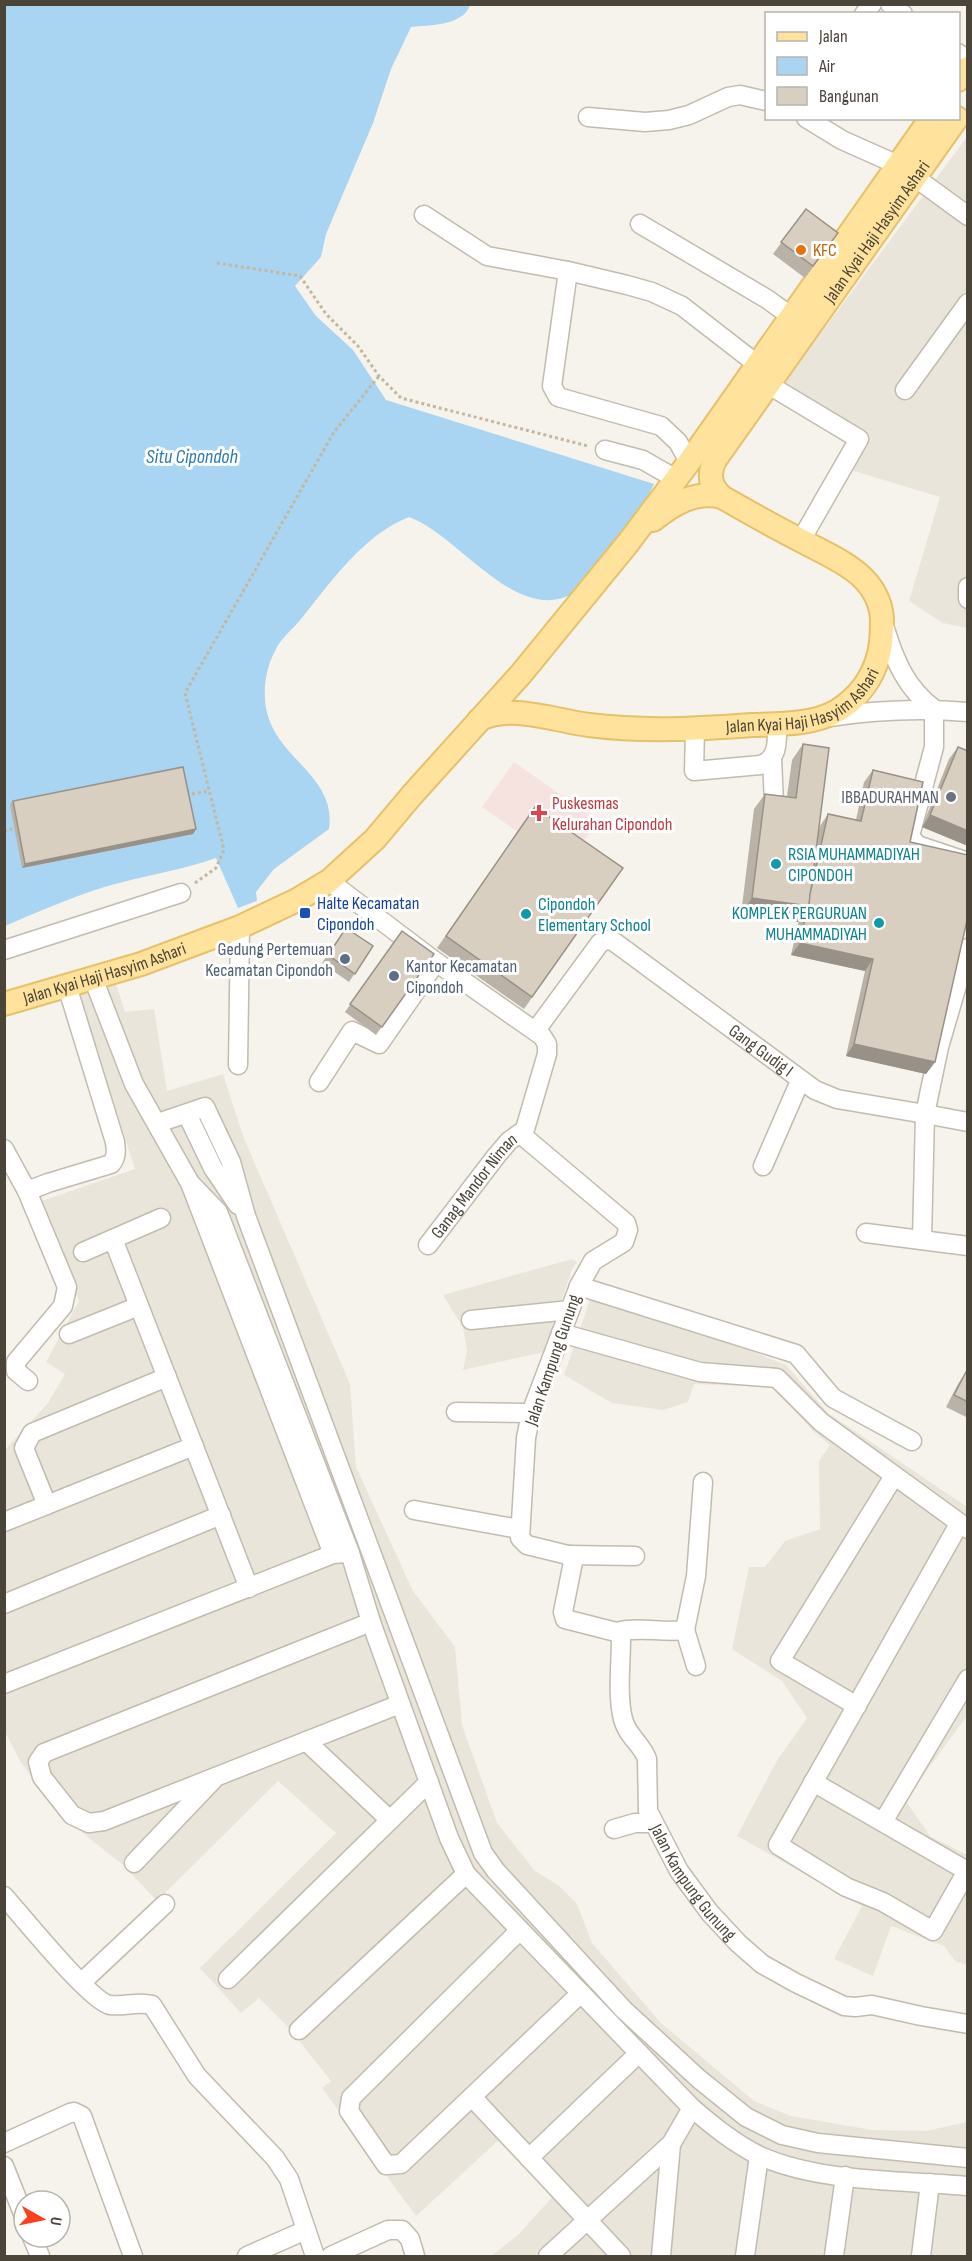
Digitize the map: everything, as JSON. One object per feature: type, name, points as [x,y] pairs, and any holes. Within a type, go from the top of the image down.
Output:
[{"type":"main road","name":"Jalan Kyai Haji Hasyim Ashari","points":[[4,1004],[141,964],[240,927],[297,900],[329,881],[375,839],[521,674],[628,543],[683,471],[930,120]]},
{"type":"main road","name":"Jalan Kyai Haji Hasyim Ashari","points":[[478,720],[499,712],[615,728],[776,741],[810,721],[836,711],[864,687],[879,654],[882,618],[878,599],[863,577],[850,566],[722,497],[711,483],[710,474],[713,465],[957,120]]},
{"type":"main road","points":[[628,543],[658,516],[688,498],[705,495],[722,497]]},
{"type":"main road","points":[[521,674],[516,685],[515,696],[518,706],[525,714]]},
{"type":"street","points":[[588,117],[645,122],[669,120],[689,115],[728,97],[740,96],[765,101]]},
{"type":"street","points":[[809,120],[842,140],[898,165],[968,216]]},
{"type":"street","points":[[424,215],[487,256],[568,271],[652,292],[670,299],[758,365]]},
{"type":"street","points":[[640,224],[767,299],[792,317]]},
{"type":"street","points":[[568,271],[552,386],[558,397],[661,426],[678,442],[683,471],[605,450]]},
{"type":"street","points":[[905,390],[966,308]]},
{"type":"street","points":[[769,385],[860,439],[801,540]]},
{"type":"street","points":[[968,587],[968,599]]},
{"type":"street","points":[[882,618],[892,655],[905,678],[921,699],[934,709]]},
{"type":"street","points":[[934,709],[934,747],[910,836],[917,845],[968,862]]},
{"type":"street","points":[[810,721],[870,712],[934,709],[968,712]]},
{"type":"street","points":[[695,735],[694,771],[760,765],[776,741]]},
{"type":"street","points":[[774,803],[776,741]]},
{"type":"street","points":[[329,881],[436,963],[536,1030],[545,1040],[547,1054],[523,1131]]},
{"type":"street","points":[[4,950],[181,893]]},
{"type":"street","points":[[238,1065],[240,927]]},
{"type":"street","name":"Gang Gudig I","points":[[536,1030],[600,943],[608,939],[685,993],[800,1081],[824,1095],[968,1122]]},
{"type":"street","points":[[922,1240],[925,1114],[939,1047],[962,995],[968,948]]},
{"type":"street","points":[[319,1082],[352,1030],[379,1044],[436,963]]},
{"type":"street","points":[[93,978],[134,1084],[190,1183],[371,1622],[449,1838],[466,1874],[692,2108],[724,2134],[759,2156],[796,2168],[845,2176],[968,2186]]},
{"type":"street","points":[[27,1191],[48,1182],[111,1164],[115,1159],[115,1142],[67,986]]},
{"type":"street","points":[[763,1166],[800,1081]]},
{"type":"street","points":[[158,1123],[205,1107],[231,1162],[246,1216],[483,1853],[496,1870],[624,2010],[699,2079],[746,2117],[782,2134],[818,2143],[968,2158]]},
{"type":"street","points":[[187,1114],[213,1168],[246,1216]]},
{"type":"street","name":"Ganag Mandor Niman","points":[[429,1245],[497,1155],[509,1141],[523,1131]]},
{"type":"street","name":"Jalan Kampung Gunung","points":[[519,1529],[526,1438],[531,1413],[579,1286],[593,1261],[624,1242],[628,1230],[626,1223],[525,1139],[523,1131]]},
{"type":"street","points":[[4,1149],[27,1191],[41,1231],[67,1287],[63,1306],[16,1362],[15,1371],[28,1382]]},
{"type":"street","points":[[83,1252],[161,1218]]},
{"type":"street","points":[[866,1233],[968,1246]]},
{"type":"street","points":[[113,1239],[249,1588]]},
{"type":"street","points":[[579,1286],[796,1354],[834,1398],[912,1441]]},
{"type":"street","points":[[69,1334],[139,1306]]},
{"type":"street","points":[[471,1320],[570,1310]]},
{"type":"street","points":[[561,1333],[700,1372],[777,1378],[821,1422],[963,1527],[857,1706],[813,1782],[778,1845],[846,1887],[882,1902],[933,1930],[967,1871],[813,1782]]},
{"type":"street","points":[[47,1505],[24,1448],[32,1433],[167,1377]]},
{"type":"street","points":[[456,1412],[531,1413]]},
{"type":"street","points":[[4,1522],[194,1446]]},
{"type":"street","points":[[857,1706],[780,1661],[894,1476]]},
{"type":"street","points":[[696,1666],[685,1629],[696,1576],[703,1482]]},
{"type":"street","points":[[414,1510],[519,1529],[520,1538],[527,1545],[568,1555],[635,1556]]},
{"type":"street","points":[[4,1604],[221,1515]]},
{"type":"street","points":[[4,1684],[342,1554]]},
{"type":"street","points":[[568,1555],[573,1565],[563,1617],[567,1621],[616,1632],[631,1628],[670,1632],[685,1629]]},
{"type":"street","points":[[371,1622],[44,1753],[38,1762],[42,1777],[72,1815],[89,1823],[104,1821],[400,1704]]},
{"type":"street","name":"Jalan Kampung Gunung","points":[[616,1632],[621,1638],[623,1719],[629,1735],[644,1751],[647,1759],[647,1804],[653,1823],[679,1871],[731,1935],[762,1964],[844,2006],[872,2005],[968,2024]]},
{"type":"street","points":[[883,1822],[968,1679]]},
{"type":"street","points":[[306,1741],[390,1820]]},
{"type":"street","points":[[134,1863],[217,1776]]},
{"type":"street","points":[[228,1980],[429,1782]]},
{"type":"street","points":[[614,1829],[635,1823],[653,1823]]},
{"type":"street","points":[[299,2030],[466,1874]]},
{"type":"street","points":[[4,1896],[69,1971],[99,2000],[109,2006],[142,2002],[152,2005],[197,2076],[275,2157],[289,2179],[315,2256]]},
{"type":"street","points":[[82,1982],[165,1904]]},
{"type":"street","points":[[520,1930],[351,2098],[349,2111],[386,2164],[401,2164],[581,1993]]},
{"type":"street","points":[[529,2158],[639,2054]]},
{"type":"street","points":[[472,2097],[621,2256]]},
{"type":"street","points":[[548,2256],[671,2144],[692,2108]]},
{"type":"street","points":[[4,2142],[70,2113],[74,2112],[82,2116],[132,2256]]},
{"type":"street","points":[[661,2256],[671,2144]]},
{"type":"street","points":[[745,2256],[759,2156]]},
{"type":"street","points":[[4,2166],[13,2189]]},
{"type":"street","points":[[834,2256],[845,2176]]},
{"type":"street","points":[[921,2256],[930,2183]]},
{"type":"street","points":[[247,2256],[306,2230]]},
{"type":"street","points":[[331,2256],[388,2230],[402,2230],[410,2239],[415,2256]]},
{"type":"path","points":[[217,263],[300,276],[326,314],[358,346],[379,376],[401,398],[605,450]]},
{"type":"path","points":[[181,893],[216,868],[225,849],[185,693],[334,432],[379,376]]},
{"type":"path","points":[[175,797],[209,791]]},
{"type":"path","points":[[4,831],[27,826]]},
{"type":"shaded area","points":[[967,137],[967,628],[943,623],[909,601],[940,497],[834,465],[850,438],[772,399]]},
{"type":"shaded area","name":"Puskesmas Kelurahan Cipondoh","points":[[514,762],[598,821],[575,853],[518,832],[482,807]]},
{"type":"shaded area","points":[[115,981],[125,1012],[154,1009],[167,1091],[223,1074],[243,1136],[350,1384],[356,1467],[413,1591],[455,1647],[462,1725],[497,1823],[535,1871],[558,1885],[577,1904],[592,1943],[661,2023],[754,2101],[791,2116],[872,2130],[926,2131],[967,2122],[967,2256],[491,2256],[518,2235],[556,2193],[500,2139],[416,2216],[322,2088],[331,2081],[290,2029],[259,1998],[241,2013],[200,1968],[336,1833],[278,1781],[157,1901],[122,1864],[60,1815],[20,1761],[5,1732],[4,1451],[48,1403],[65,1374],[46,1362],[79,1301],[36,1203],[135,1169],[78,995]]},
{"type":"shaded area","points":[[572,1259],[577,1262],[572,1269],[544,1352],[463,1370],[467,1350],[463,1327],[443,1295]]},
{"type":"shaded area","points":[[591,1297],[706,1333],[786,1365],[828,1413],[967,1507],[967,1716],[905,1800],[930,1836],[967,1855],[967,1907],[965,1912],[967,1914],[967,1965],[955,1961],[944,1946],[891,1926],[873,1976],[834,1959],[862,1906],[737,1836],[778,1759],[807,1718],[782,1681],[732,1649],[749,1567],[765,1567],[785,1541],[820,1529],[819,1461],[830,1445],[813,1431],[774,1387],[694,1384],[688,1402],[663,1410],[612,1403],[564,1375]]},
{"type":"water","name":"Situ Cipondoh","points":[[5,5],[470,5],[466,12],[453,21],[411,27],[391,69],[373,123],[326,234],[321,257],[295,286],[316,316],[353,350],[386,400],[654,484],[645,502],[572,594],[551,600],[530,597],[509,588],[448,541],[409,517],[377,535],[349,561],[280,642],[268,667],[265,686],[265,704],[270,722],[287,749],[318,784],[329,812],[329,829],[274,869],[256,892],[257,901],[238,908],[216,858],[104,887],[5,926]]},
{"type":"building","name":"KFC","points":[[806,209],[838,233],[813,266],[781,242]]},
{"type":"building","name":"RSIA MUHAMMADIYAH CIPONDOH","points":[[803,744],[829,748],[809,906],[752,898],[765,794],[796,798]]},
{"type":"building","name":"IBBADURAHMAN","points":[[958,747],[968,751],[968,831],[930,815]]},
{"type":"building","points":[[183,767],[196,829],[25,864],[13,801]]},
{"type":"building","name":"KOMPLEK PERGURUAN MUHAMMADIYAH","points":[[873,770],[923,782],[910,842],[968,855],[968,916],[935,1062],[854,1044],[873,959],[800,943],[828,814],[861,821]]},
{"type":"building","name":"Cipondoh Elementary School","points":[[535,807],[623,868],[532,997],[446,936]]},
{"type":"building","name":"Gedung Pertemuan Kecamatan Cipondoh","points":[[346,928],[373,946],[355,974],[328,955]]},
{"type":"building","name":"Kantor Kecamatan Cipondoh","points":[[402,931],[434,954],[382,1027],[350,1004]]},
{"type":"building","points":[[968,1372],[968,1402],[954,1395]]},
{"type":"place","name":"KFC","points":[[801,250]]},
{"type":"place","name":"IBBADURAHMAN","points":[[951,797]]},
{"type":"place","name":"Puskesmas Kelurahan Cipondoh","points":[[539,813]]},
{"type":"place","name":"RSIA MUHAMMADIYAH CIPONDOH","points":[[776,864]]},
{"type":"place","name":"Halte Kecamatan Cipondoh","points":[[305,913]]},
{"type":"place","name":"Cipondoh Elementary School","points":[[526,914]]},
{"type":"place","name":"KOMPLEK PERGURUAN MUHAMMADIYAH","points":[[879,923]]},
{"type":"place","name":"Gedung Pertemuan Kecamatan Cipondoh","points":[[345,959]]},
{"type":"place","name":"Kantor Kecamatan Cipondoh","points":[[394,976]]}]
